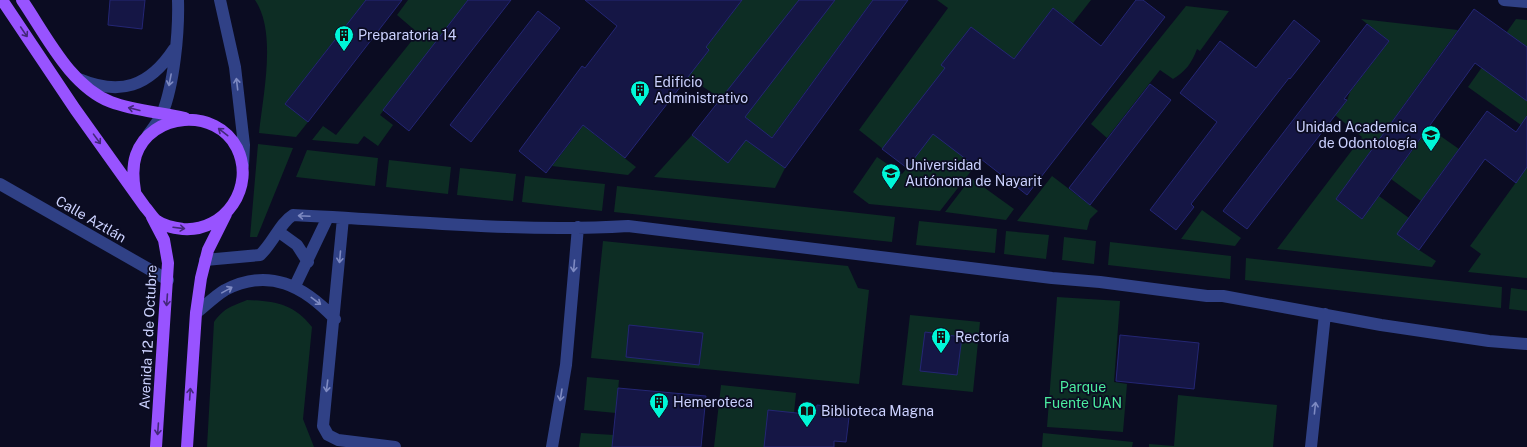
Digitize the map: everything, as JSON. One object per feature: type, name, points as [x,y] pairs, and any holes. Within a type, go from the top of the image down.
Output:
[{"type":"main road","name":"Avenida 12 de Octubre","points":[[2,0],[75,109],[135,191],[164,240],[168,263],[168,280],[156,447]]},
{"type":"main road","name":"Avenida 12 de Octubre","points":[[22,0],[74,76],[96,95],[111,102],[144,111],[162,112],[186,119],[201,120],[216,126],[228,136],[237,148],[242,163],[243,178],[238,197],[227,213],[208,250],[196,313],[187,447]]},
{"type":"main road","name":"Avenida 12 de Octubre","points":[[135,191],[132,173],[136,155],[145,139],[163,124],[186,119]]},
{"type":"main road","name":"Avenida 12 de Octubre","points":[[147,209],[157,221],[174,228],[193,230],[211,224],[227,213]]},
{"type":"street","points":[[145,139],[162,112],[171,77],[179,20],[178,0]]},
{"type":"street","points":[[220,0],[235,66],[244,145],[243,178]]},
{"type":"street","points":[[1504,0],[1527,2]]},
{"type":"street","points":[[74,76],[96,86],[122,88],[134,85],[158,67],[175,48]]},
{"type":"street","name":"Calle Aztlán","points":[[0,184],[168,280]]},
{"type":"street","points":[[205,260],[260,255],[279,232],[286,219],[293,215],[464,226],[628,226],[1052,278],[1100,282],[1207,296],[1223,296],[1381,325],[1489,341],[1527,344]]},
{"type":"street","points":[[295,286],[308,262],[328,217]]},
{"type":"street","points":[[343,218],[323,426],[328,435],[338,440],[395,447]]},
{"type":"street","points":[[552,447],[566,365],[578,227]]},
{"type":"street","points":[[279,232],[297,245],[308,262]]},
{"type":"street","points":[[196,313],[224,291],[241,283],[262,279],[295,286],[322,305],[334,319]]},
{"type":"street","points":[[1311,447],[1325,314]]},
{"type":"green space","points":[[255,0],[366,0],[285,104],[308,122],[296,137],[259,133],[267,64],[267,46],[262,13]]},
{"type":"green space","points":[[408,0],[468,0],[380,115],[393,125],[378,146],[364,136],[358,144],[312,140],[323,126],[336,135],[418,33],[397,15]]},
{"type":"green space","points":[[742,0],[873,0],[762,151],[785,168],[775,188],[654,177],[692,135],[756,126],[720,98],[688,77],[709,50],[706,47]]},
{"type":"green space","points":[[937,0],[1091,0],[1073,23],[1053,8],[1023,48],[1021,56],[951,147],[975,166],[940,211],[869,204],[853,192],[877,157],[902,174],[907,168],[859,130],[948,8]]},
{"type":"green space","points":[[1186,6],[1229,11],[1200,51],[1197,49],[1193,59],[1185,70],[1173,79],[1160,70],[1107,138],[1091,124]]},
{"type":"green space","points":[[1361,19],[1458,30],[1336,199],[1362,219],[1379,196],[1409,218],[1419,250],[1436,261],[1432,267],[1277,249],[1362,137],[1335,115],[1347,100],[1350,92],[1389,41]]},
{"type":"green space","points":[[1516,19],[1527,20],[1527,116],[1521,125],[1468,87]]},
{"type":"green space","points":[[635,80],[594,134],[636,167],[628,175],[552,166],[585,123]]},
{"type":"green space","points":[[1429,128],[1459,149],[1421,201],[1391,179]]},
{"type":"green space","points":[[258,144],[293,148],[257,237],[250,237]]},
{"type":"green space","points":[[307,150],[378,158],[375,186],[296,177]]},
{"type":"green space","points":[[389,160],[451,167],[448,194],[386,187]]},
{"type":"green space","points":[[1527,167],[1527,278],[1468,272],[1481,254],[1470,246]]},
{"type":"green space","points":[[460,168],[516,174],[513,201],[457,195]]},
{"type":"green space","points":[[525,176],[605,184],[602,211],[522,202]]},
{"type":"green space","points":[[1052,176],[1098,211],[1090,219],[1087,230],[1017,221]]},
{"type":"green space","points":[[971,178],[1014,209],[1006,220],[945,212]]},
{"type":"green space","points":[[617,186],[895,217],[892,242],[614,212]]},
{"type":"green space","points":[[1202,210],[1241,238],[1235,246],[1181,239]]},
{"type":"green space","points":[[919,221],[997,229],[995,253],[916,245]]},
{"type":"green space","points":[[1006,231],[1049,235],[1046,259],[1004,254]]},
{"type":"green space","points":[[1064,237],[1096,241],[1094,264],[1062,260]]},
{"type":"green space","points":[[603,241],[848,266],[858,288],[869,290],[859,384],[591,358]]},
{"type":"green space","points":[[1110,242],[1231,256],[1230,279],[1108,265]]},
{"type":"green space","points":[[1246,258],[1502,287],[1501,308],[1245,280]]},
{"type":"green space","points":[[1511,288],[1527,290],[1527,311],[1509,309]]},
{"type":"green space","name":"Parque Fuente UAN","points":[[1057,297],[1120,301],[1114,382],[1127,384],[1123,432],[1047,427]]},
{"type":"green space","points":[[247,300],[266,301],[283,305],[298,313],[312,327],[303,419],[314,447],[207,447],[214,322],[225,310]]},
{"type":"green space","points":[[910,315],[980,322],[973,392],[902,385]]},
{"type":"green space","points":[[587,377],[619,380],[616,413],[584,410]]},
{"type":"green space","points":[[721,385],[796,393],[794,413],[764,447],[714,447]]},
{"type":"green space","points":[[1178,395],[1277,405],[1273,447],[1149,447],[1149,444],[1174,446]]},
{"type":"green space","points":[[581,433],[614,435],[612,447],[579,447]]},
{"type":"green space","points":[[1043,433],[1133,442],[1132,447],[1042,447]]},
{"type":"building","points":[[110,0],[145,0],[142,29],[108,25]]},
{"type":"building","name":"Preparatoria 14","points":[[366,0],[402,0],[308,122],[285,104]]},
{"type":"building","points":[[468,0],[511,0],[409,131],[383,110]]},
{"type":"building","points":[[585,0],[742,0],[706,47],[709,50],[625,158],[583,125],[546,173],[519,151],[582,66],[585,68],[617,26]]},
{"type":"building","points":[[799,0],[835,0],[745,117],[772,138],[873,0],[908,0],[785,168],[746,140],[728,163],[692,135]]},
{"type":"building","points":[[1136,0],[1143,0],[1165,17],[1027,195],[981,159],[975,166],[933,134],[907,168],[882,149],[945,68],[941,65],[971,27],[1014,59],[1053,8],[1101,46]]},
{"type":"building","points":[[1474,9],[1527,47],[1527,101],[1475,63],[1362,219],[1336,199]]},
{"type":"building","points":[[538,11],[560,28],[471,142],[450,125]]},
{"type":"building","points":[[1294,20],[1320,41],[1290,79],[1289,78],[1191,204],[1194,207],[1176,230],[1150,210],[1217,122],[1180,93],[1220,41],[1256,68]]},
{"type":"building","points":[[1367,24],[1389,41],[1344,99],[1347,100],[1247,229],[1223,211]]},
{"type":"building","points":[[1150,84],[1171,100],[1090,205],[1069,188]]},
{"type":"building","points":[[1487,111],[1516,132],[1527,116],[1527,167],[1516,183],[1485,159],[1419,250],[1397,234]]},
{"type":"building","points":[[629,325],[703,333],[699,365],[626,357]]},
{"type":"building","name":"Rectoría","points":[[925,332],[962,337],[957,375],[920,371]]},
{"type":"building","points":[[1120,335],[1199,343],[1194,389],[1116,381]]},
{"type":"building","name":"Hemeroteca","points":[[618,388],[706,396],[701,447],[612,447]]},
{"type":"building","name":"Biblioteca Magna","points":[[817,405],[850,409],[846,442],[834,441],[834,447],[764,447],[768,410],[816,415]]},
{"type":"place","name":"Preparatoria 14","points":[[344,52]]},
{"type":"place","name":"Edificio Administrativo","points":[[640,107]]},
{"type":"place","name":"Unidad Academica de Odontología","points":[[1431,152]]},
{"type":"place","name":"Universidad Autónoma de Nayarit","points":[[891,190]]},
{"type":"place","name":"Rectoría","points":[[941,354]]},
{"type":"place","name":"Hemeroteca","points":[[659,419]]},
{"type":"place","name":"Biblioteca Magna","points":[[807,428]]}]
